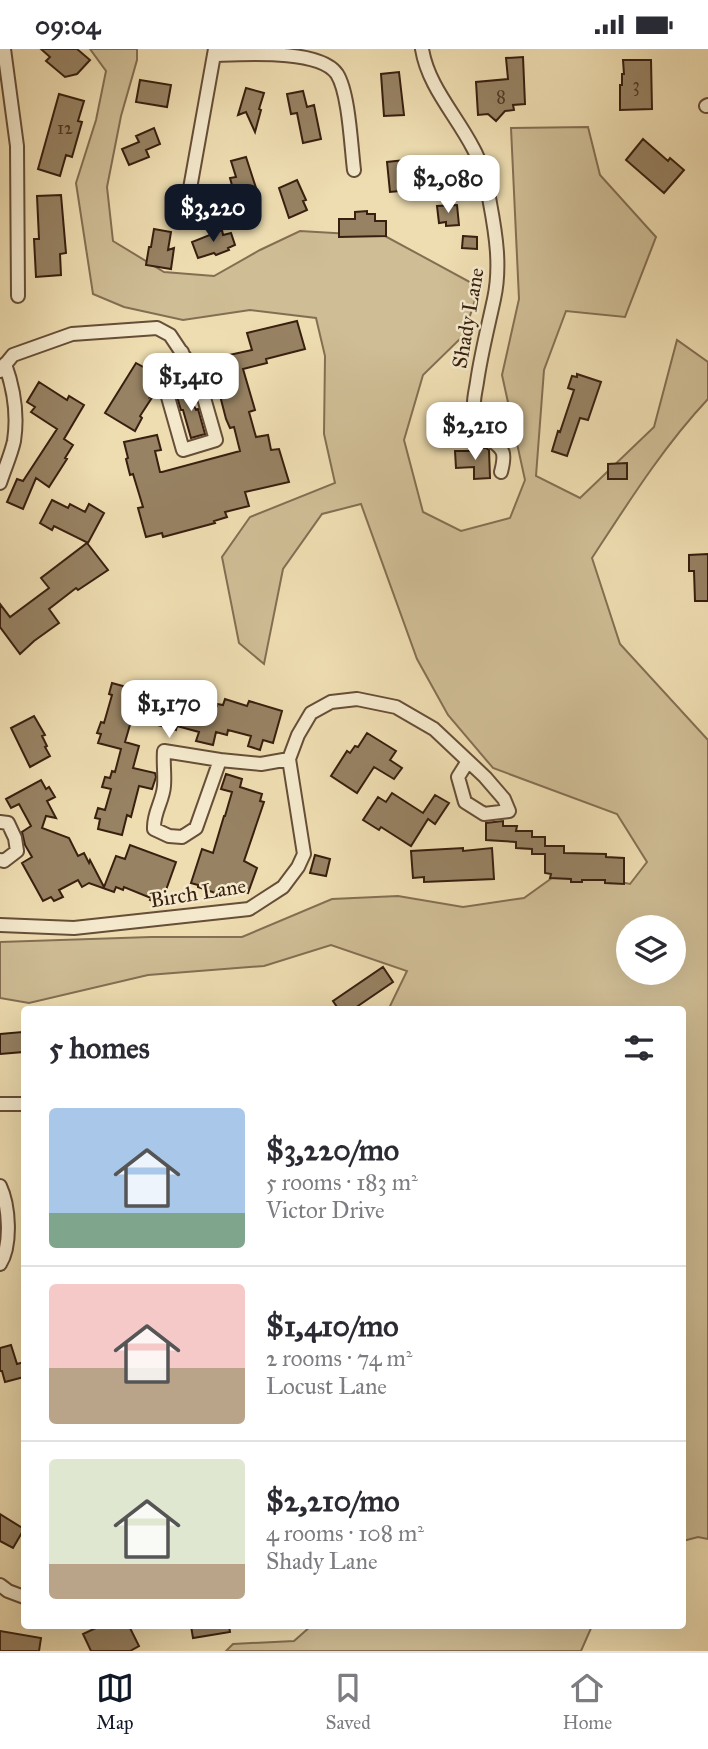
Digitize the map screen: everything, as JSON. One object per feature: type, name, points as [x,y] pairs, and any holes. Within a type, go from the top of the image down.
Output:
[{"type":"street","points":[[4,49],[17,146],[18,296]]},
{"type":"street","name":"Shady Lane","points":[[422,49],[425,64],[446,105],[474,149],[491,206],[497,274],[474,401],[477,420],[484,433],[498,444],[502,451],[504,459],[500,473]]},
{"type":"street","points":[[190,194],[215,52],[304,54],[331,65],[343,90],[354,170]]},
{"type":"street","points":[[0,483],[13,442],[15,418],[12,384],[3,368],[13,355],[72,334],[157,328],[170,335],[182,352],[198,377],[216,440],[183,450],[168,397],[182,352]]},
{"type":"street","points":[[220,760],[196,828],[182,837],[169,836],[154,829],[153,819],[164,788],[164,751],[261,764],[289,759],[298,735],[311,713],[331,702],[357,699],[396,708],[434,729],[468,761],[485,777],[504,799],[509,811],[484,814],[465,802],[458,777],[468,761]]},
{"type":"street","name":"Birch Lane","points":[[0,925],[74,928],[249,909],[283,887],[304,854],[289,759]]},
{"type":"street","points":[[0,822],[8,823],[17,851],[4,861],[0,860]]},
{"type":"street","points":[[0,1104],[21,1104]]},
{"type":"street","points":[[0,1186],[9,1228],[0,1263]]},
{"type":"street","points":[[0,1585],[21,1596]]},
{"type":"shaded area","points":[[90,49],[137,49],[137,60],[121,116],[107,187],[113,241],[164,272],[214,276],[300,231],[385,236],[479,287],[464,335],[423,375],[404,440],[423,512],[461,531],[510,518],[525,480],[502,375],[519,299],[511,128],[588,127],[600,175],[656,237],[625,317],[566,311],[544,370],[536,476],[580,498],[654,427],[677,340],[708,362],[708,399],[661,456],[592,558],[620,644],[708,740],[708,1539],[698,1537],[686,1540],[686,1006],[390,1006],[407,971],[331,945],[264,966],[148,975],[29,1003],[0,998],[0,942],[242,937],[332,899],[398,896],[463,907],[524,898],[563,870],[630,884],[647,862],[617,814],[493,768],[448,715],[417,659],[361,504],[322,514],[283,569],[264,664],[239,643],[222,557],[250,517],[335,483],[324,434],[325,356],[316,318],[250,310],[183,320],[124,307],[93,294],[76,183],[96,120],[106,71]]},
{"type":"shaded area","points":[[308,1629],[591,1629],[581,1651],[226,1651],[233,1644],[294,1641]]},
{"type":"building","points":[[41,49],[77,49],[90,60],[77,74],[65,77],[46,61],[50,57]]},
{"type":"building","points":[[523,57],[525,104],[513,105],[514,110],[505,111],[496,121],[488,114],[478,115],[476,82],[508,79],[506,58]]},
{"type":"building","points":[[623,60],[651,60],[652,109],[620,110]]},
{"type":"building","points":[[399,72],[404,115],[384,116],[381,74]]},
{"type":"building","points":[[140,80],[171,85],[167,107],[136,102]]},
{"type":"building","points":[[246,88],[264,93],[255,132],[246,112],[238,115]]},
{"type":"building","points":[[303,91],[307,107],[314,105],[321,139],[303,143],[297,113],[291,114],[287,94]]},
{"type":"building","points":[[59,94],[84,101],[78,121],[82,122],[72,157],[66,155],[60,176],[38,169]]},
{"type":"building","points":[[154,128],[160,144],[146,150],[149,157],[129,165],[122,149],[139,142],[136,136]]},
{"type":"building","points":[[643,139],[668,161],[670,158],[684,170],[664,193],[626,160]]},
{"type":"building","points":[[246,157],[256,188],[251,190],[254,199],[241,203],[230,178],[236,177],[231,161]]},
{"type":"building","points":[[405,160],[410,190],[390,192],[387,162]]},
{"type":"building","points":[[297,180],[306,200],[303,201],[307,210],[289,218],[279,188]]},
{"type":"building","points":[[61,195],[66,253],[60,254],[61,275],[36,277],[34,239],[39,239],[37,196]]},
{"type":"building","points":[[457,205],[459,225],[446,226],[446,222],[439,223],[437,206]]},
{"type":"building","points":[[367,211],[367,214],[375,214],[375,221],[386,221],[386,236],[339,237],[339,219],[355,219],[355,212]]},
{"type":"building","points":[[154,229],[171,232],[168,250],[174,248],[171,269],[146,265]]},
{"type":"building","points":[[222,230],[223,235],[231,233],[235,245],[216,255],[214,253],[198,258],[192,242]]},
{"type":"building","points":[[463,236],[477,237],[477,249],[462,248]]},
{"type":"building","points":[[297,321],[305,349],[266,359],[267,363],[243,369],[255,410],[249,412],[256,437],[268,435],[271,450],[279,449],[289,482],[245,492],[249,506],[225,512],[227,517],[214,521],[215,523],[163,537],[162,533],[146,537],[138,508],[143,507],[133,474],[130,475],[124,442],[157,435],[161,450],[155,451],[160,472],[240,451],[234,427],[230,428],[226,419],[215,376],[207,377],[202,361],[252,350],[247,333]]},
{"type":"building","points":[[136,363],[161,377],[135,431],[105,413]]},
{"type":"building","points":[[577,374],[601,382],[588,420],[580,418],[567,456],[552,451],[574,390],[568,388],[572,376],[577,377]]},
{"type":"building","points":[[39,382],[67,400],[69,396],[84,405],[64,439],[73,445],[65,458],[67,459],[49,487],[36,478],[23,509],[7,502],[17,479],[23,481],[57,429],[31,412],[35,407],[27,402]]},
{"type":"building","points":[[189,387],[205,434],[191,438],[177,397],[180,389]]},
{"type":"building","points":[[470,448],[489,450],[490,478],[474,479],[474,467],[456,468],[455,451],[470,451]]},
{"type":"building","points":[[627,463],[627,479],[608,479],[608,464]]},
{"type":"building","points":[[52,500],[68,508],[70,504],[85,512],[89,504],[104,513],[88,543],[54,526],[52,530],[40,523]]},
{"type":"building","points":[[87,543],[108,570],[78,590],[76,588],[49,609],[59,623],[20,654],[0,627],[0,604],[10,617],[49,588],[41,578]]},
{"type":"building","points":[[708,554],[708,601],[695,601],[694,571],[689,571],[689,555]]},
{"type":"building","points":[[112,683],[137,690],[137,702],[170,712],[175,694],[185,697],[186,693],[197,696],[196,700],[217,706],[223,705],[225,699],[247,706],[249,701],[282,711],[273,743],[263,740],[260,750],[248,746],[251,736],[228,730],[227,735],[216,732],[213,745],[196,741],[199,732],[177,726],[176,730],[132,718],[125,742],[139,746],[133,768],[155,773],[156,777],[152,789],[139,786],[131,817],[127,815],[122,835],[98,829],[100,819],[95,818],[98,808],[105,810],[111,789],[102,787],[105,777],[110,778],[112,771],[115,772],[121,749],[98,743],[101,734],[97,733],[101,722],[104,723],[112,695],[109,694]]},
{"type":"building","points":[[34,716],[45,735],[42,736],[50,756],[30,767],[11,728]]},
{"type":"building","points":[[367,733],[396,751],[390,760],[402,768],[394,779],[374,767],[357,793],[331,776],[347,751],[350,753],[355,746],[358,747]]},
{"type":"building","points":[[226,774],[242,779],[240,787],[262,794],[260,801],[264,802],[244,861],[257,868],[248,893],[239,890],[238,894],[227,890],[226,893],[219,890],[218,894],[191,883],[202,849],[213,853],[225,816],[232,792],[221,789]]},
{"type":"building","points":[[41,780],[55,797],[47,801],[56,818],[46,816],[42,828],[69,838],[78,856],[84,853],[89,863],[90,860],[104,887],[116,856],[125,859],[130,845],[176,862],[161,904],[124,887],[123,890],[116,887],[114,892],[89,883],[82,887],[78,880],[59,890],[63,897],[54,901],[51,897],[43,901],[22,863],[32,857],[22,832],[31,826],[19,804],[11,808],[6,799]]},
{"type":"building","points":[[392,793],[423,813],[435,795],[449,803],[435,824],[428,819],[411,846],[381,827],[379,830],[363,820],[378,797],[386,802]]},
{"type":"building","points":[[503,821],[503,826],[517,826],[516,831],[532,831],[532,837],[545,837],[545,846],[564,846],[564,853],[606,854],[606,857],[624,858],[624,884],[605,883],[605,880],[571,882],[571,879],[550,878],[551,874],[545,873],[545,854],[532,854],[532,849],[516,848],[516,842],[486,840],[486,823]]},
{"type":"building","points":[[463,848],[463,851],[492,848],[494,879],[424,882],[424,877],[413,878],[411,851]]},
{"type":"building","points":[[315,855],[330,859],[326,876],[310,873]]},
{"type":"building","points":[[383,967],[393,982],[358,1006],[336,1006],[333,1001]]},
{"type":"building","points":[[21,1032],[21,1052],[0,1054],[0,1034]]},
{"type":"building","points":[[11,1345],[17,1364],[21,1363],[21,1378],[5,1382],[0,1371],[0,1348]]},
{"type":"building","points":[[0,1514],[21,1527],[21,1534],[13,1548],[0,1541]]},
{"type":"building","points":[[94,1629],[130,1629],[139,1646],[130,1651],[91,1651],[83,1634]]},
{"type":"building","points":[[192,1629],[230,1629],[230,1632],[193,1638]]},
{"type":"building","points":[[0,1631],[41,1638],[39,1651],[0,1651]]}]
